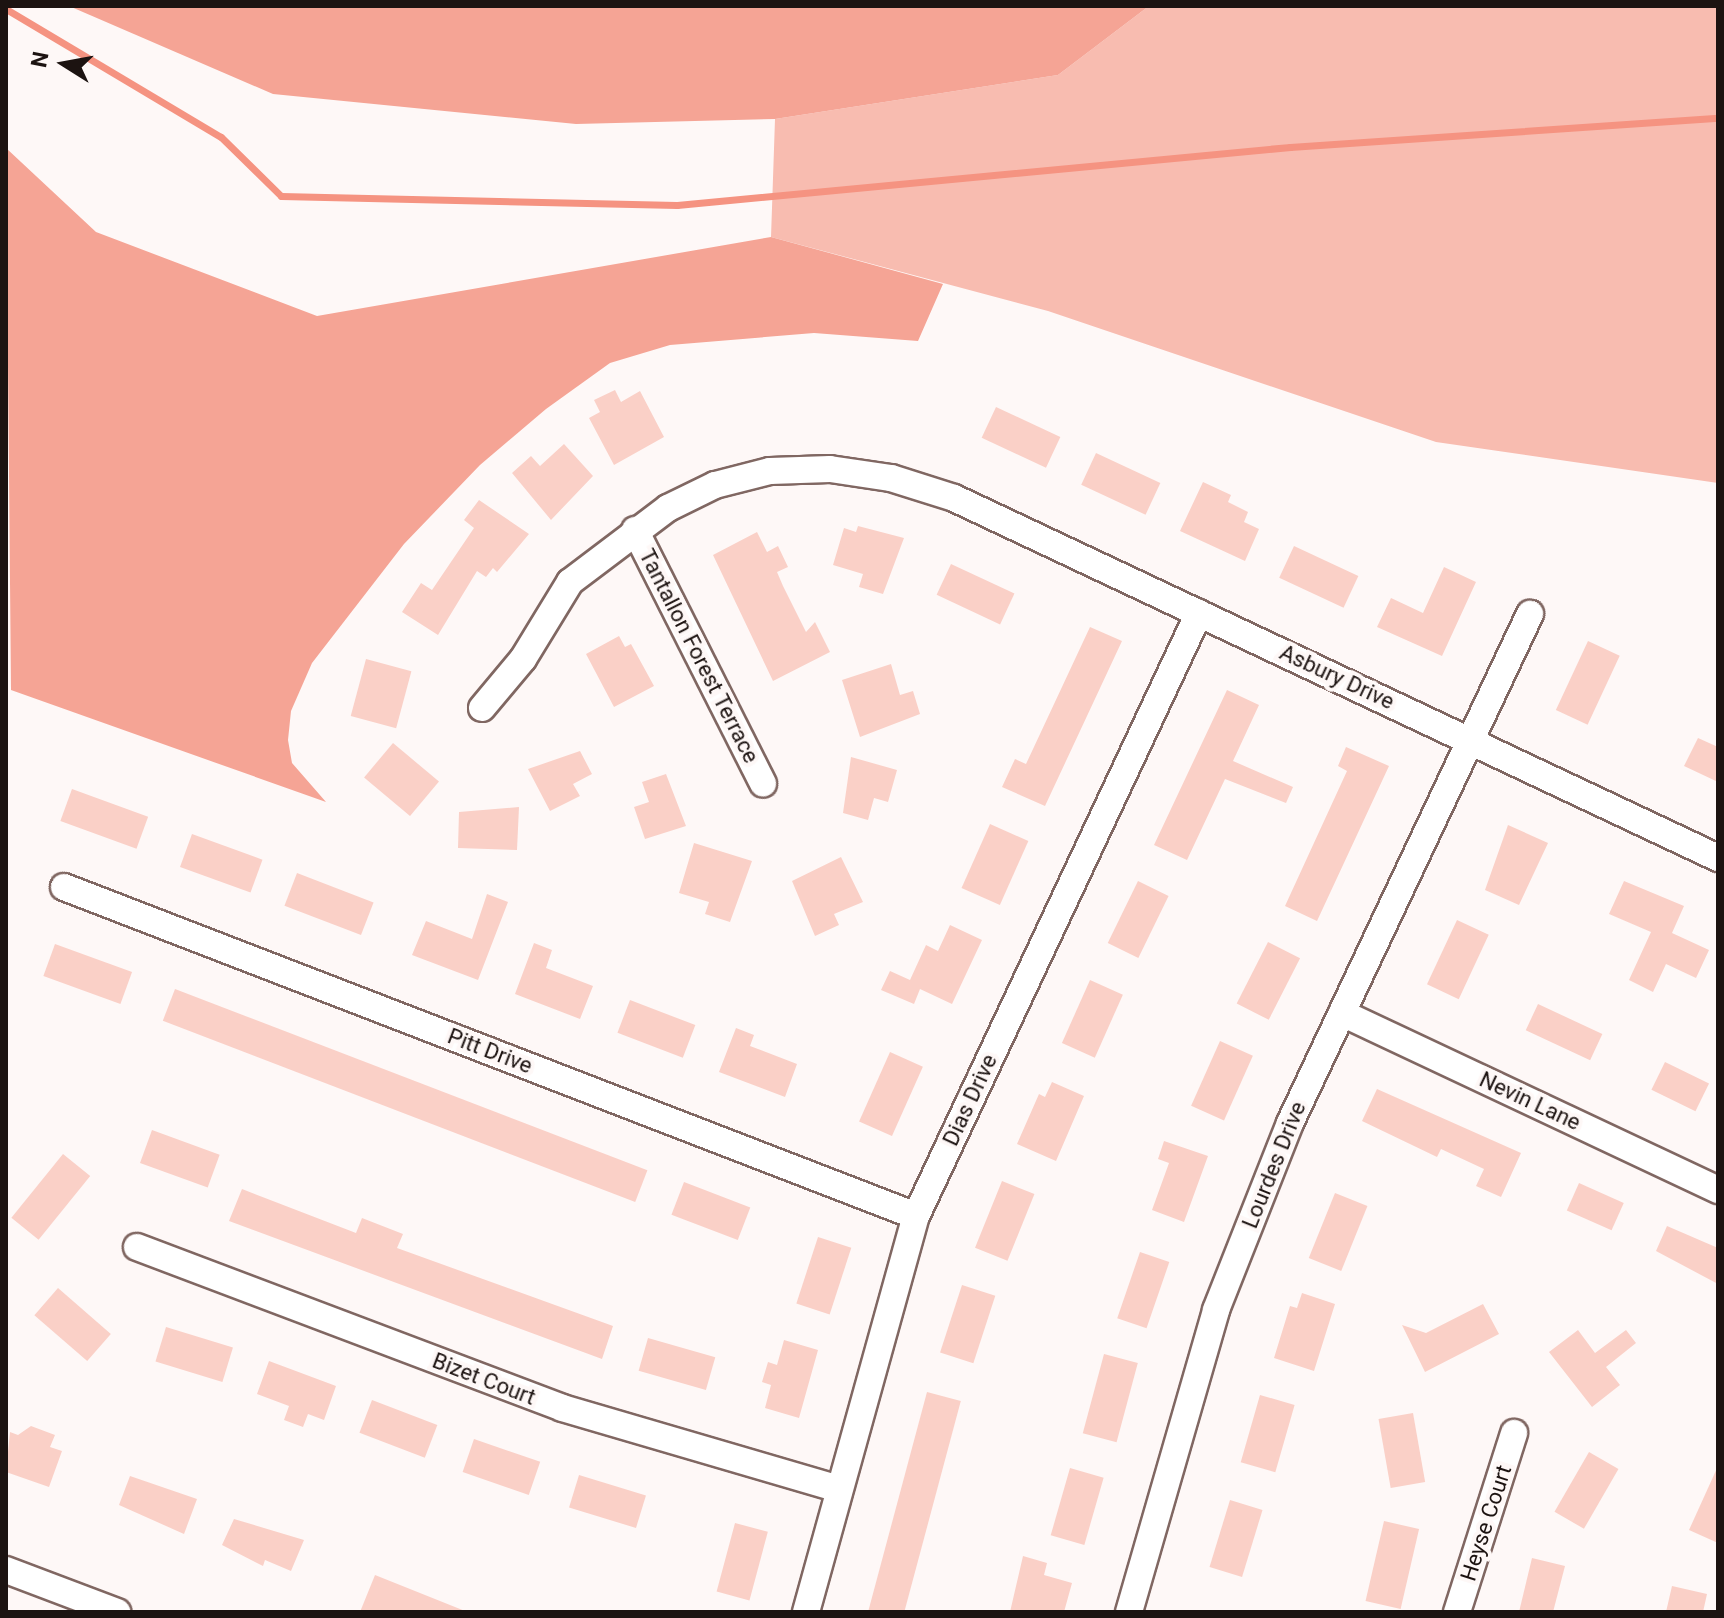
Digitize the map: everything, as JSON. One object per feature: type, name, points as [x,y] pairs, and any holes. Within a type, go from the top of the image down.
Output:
[{"type":"street","name":"Asbury Drive","points":[[482,708],[523,659],[570,582],[635,530],[715,485],[770,471],[830,469],[891,478],[954,498],[1471,738],[1718,858]]},
{"type":"street","name":"Tantallon Forest Terrace","points":[[635,530],[763,783]]},
{"type":"street","name":"Dias Drive","points":[[806,1612],[916,1216],[1199,613]]},
{"type":"street","name":"Lourdes Drive","points":[[1129,1612],[1216,1310],[1290,1123],[1530,614]]},
{"type":"street","name":"Pitt Drive","points":[[64,887],[916,1216]]},
{"type":"street","name":"Nevin Lane","points":[[1342,1013],[1718,1190]]},
{"type":"street","name":"Bizet Court","points":[[137,1247],[562,1408],[839,1489]]},
{"type":"street","name":"Heyse Court","points":[[1457,1612],[1514,1433]]},
{"type":"street","points":[[6,1570],[117,1612]]},
{"type":"shaded area","points":[[69,6],[1149,6],[1058,75],[775,119],[576,124],[273,94]]},
{"type":"shaded area","points":[[1149,6],[1718,6],[1718,483],[1436,442],[1048,311],[771,237],[775,119],[1058,75]]},
{"type":"shaded area","points":[[6,148],[96,232],[317,316],[771,237],[943,284],[918,341],[814,333],[670,345],[610,363],[546,409],[480,465],[404,544],[312,663],[291,711],[288,740],[292,763],[326,802],[11,690]]},
{"type":"building","points":[[615,390],[621,402],[640,391],[664,437],[614,465],[589,418],[600,412],[594,400]]},
{"type":"building","points":[[996,407],[1060,437],[1046,468],[982,438]]},
{"type":"building","points":[[564,444],[593,476],[551,520],[512,473],[531,456],[540,466]]},
{"type":"building","points":[[1096,453],[1160,483],[1146,515],[1081,485]]},
{"type":"building","points":[[1203,482],[1231,495],[1228,502],[1248,512],[1244,522],[1259,529],[1245,561],[1180,531]]},
{"type":"building","points":[[479,500],[529,534],[497,572],[493,568],[486,577],[477,571],[438,635],[402,612],[421,583],[432,590],[474,528],[464,520]]},
{"type":"building","points":[[858,526],[904,538],[883,594],[859,587],[863,574],[833,565],[844,528],[856,532]]},
{"type":"building","points":[[757,532],[767,552],[778,546],[788,567],[777,572],[783,586],[806,632],[815,622],[830,652],[773,681],[713,555]]},
{"type":"building","points":[[1294,546],[1358,576],[1344,608],[1279,578]]},
{"type":"building","points":[[951,564],[1014,594],[1000,624],[937,595]]},
{"type":"building","points":[[1444,567],[1476,582],[1442,656],[1377,627],[1391,598],[1423,613]]},
{"type":"building","points":[[1090,627],[1122,641],[1045,806],[1002,787],[1015,759],[1026,764]]},
{"type":"building","points":[[619,636],[625,647],[631,644],[654,686],[614,707],[586,654]]},
{"type":"building","points":[[1588,641],[1620,656],[1588,725],[1556,710]]},
{"type":"building","points":[[366,659],[411,671],[396,728],[351,716]]},
{"type":"building","points":[[891,664],[900,695],[913,691],[920,714],[860,737],[842,680]]},
{"type":"building","points":[[1227,690],[1259,705],[1233,761],[1293,787],[1286,803],[1225,779],[1187,860],[1154,845]]},
{"type":"building","points":[[1698,738],[1718,747],[1718,782],[1684,766]]},
{"type":"building","points":[[393,743],[439,782],[410,816],[364,777]]},
{"type":"building","points":[[1346,747],[1389,766],[1317,921],[1285,906],[1347,771],[1338,766]]},
{"type":"building","points":[[580,751],[592,774],[573,784],[580,796],[550,811],[528,769]]},
{"type":"building","points":[[851,757],[897,770],[888,802],[874,798],[868,820],[843,813]]},
{"type":"building","points":[[666,774],[686,826],[645,839],[634,807],[649,802],[642,782]]},
{"type":"building","points":[[72,789],[148,817],[136,849],[60,821]]},
{"type":"building","points":[[519,807],[517,850],[458,848],[459,812]]},
{"type":"building","points":[[990,824],[1028,841],[1000,905],[962,888]]},
{"type":"building","points":[[1508,825],[1548,843],[1519,905],[1485,890]]},
{"type":"building","points":[[192,834],[262,860],[251,893],[180,867]]},
{"type":"building","points":[[694,843],[752,861],[730,922],[705,914],[709,902],[679,893]]},
{"type":"building","points":[[841,857],[863,902],[834,914],[839,925],[815,936],[792,881]]},
{"type":"building","points":[[297,873],[374,902],[361,935],[284,906]]},
{"type":"building","points":[[1138,881],[1169,896],[1138,958],[1108,943]]},
{"type":"building","points":[[1624,881],[1684,906],[1672,933],[1709,950],[1696,978],[1666,964],[1653,992],[1629,980],[1651,932],[1609,914]]},
{"type":"building","points":[[487,894],[508,902],[478,980],[412,955],[426,921],[472,939]]},
{"type":"building","points":[[1457,920],[1489,935],[1459,999],[1427,984]]},
{"type":"building","points":[[950,925],[982,940],[952,1004],[920,989],[914,1004],[881,990],[890,971],[910,980],[926,945],[938,951]]},
{"type":"building","points":[[1268,942],[1300,958],[1269,1020],[1237,1003]]},
{"type":"building","points":[[534,943],[552,950],[546,968],[593,986],[580,1019],[515,994]]},
{"type":"building","points":[[55,944],[132,972],[120,1004],[43,976]]},
{"type":"building","points":[[1090,980],[1123,995],[1095,1058],[1062,1043]]},
{"type":"building","points":[[175,989],[647,1170],[635,1202],[163,1021]]},
{"type":"building","points":[[630,1000],[695,1025],[683,1058],[617,1033]]},
{"type":"building","points":[[1538,1004],[1602,1034],[1590,1060],[1526,1030]]},
{"type":"building","points":[[736,1028],[754,1035],[750,1046],[797,1064],[785,1097],[719,1072]]},
{"type":"building","points":[[1220,1041],[1253,1056],[1224,1121],[1191,1106]]},
{"type":"building","points":[[890,1052],[923,1067],[892,1136],[859,1121]]},
{"type":"building","points":[[1665,1062],[1709,1083],[1695,1111],[1651,1090]]},
{"type":"building","points":[[1052,1082],[1084,1096],[1056,1161],[1017,1144],[1039,1094],[1045,1097]]},
{"type":"building","points":[[1377,1089],[1521,1153],[1501,1197],[1476,1186],[1484,1169],[1441,1149],[1437,1157],[1362,1121]]},
{"type":"building","points":[[152,1130],[220,1155],[208,1188],[140,1163]]},
{"type":"building","points":[[1164,1141],[1208,1156],[1184,1222],[1152,1210],[1169,1163],[1158,1159]]},
{"type":"building","points":[[63,1154],[90,1176],[39,1240],[11,1218]]},
{"type":"building","points":[[1002,1181],[1034,1194],[1007,1261],[975,1248]]},
{"type":"building","points":[[684,1182],[750,1207],[738,1240],[671,1215]]},
{"type":"building","points":[[1579,1183],[1624,1203],[1612,1230],[1567,1210]]},
{"type":"building","points":[[242,1189],[356,1233],[362,1218],[403,1234],[397,1248],[613,1326],[602,1359],[229,1221]]},
{"type":"building","points":[[1335,1193],[1367,1206],[1341,1271],[1309,1258]]},
{"type":"building","points":[[1667,1226],[1718,1248],[1718,1284],[1656,1251]]},
{"type":"building","points":[[818,1237],[851,1248],[830,1314],[796,1304]]},
{"type":"building","points":[[1140,1252],[1169,1262],[1147,1328],[1117,1318]]},
{"type":"building","points":[[962,1285],[995,1296],[973,1363],[940,1353]]},
{"type":"building","points":[[58,1288],[111,1334],[87,1361],[34,1315]]},
{"type":"building","points":[[1302,1293],[1335,1304],[1314,1371],[1274,1358],[1290,1306],[1297,1308]]},
{"type":"building","points":[[1483,1304],[1499,1334],[1425,1372],[1402,1325],[1426,1333]]},
{"type":"building","points":[[166,1327],[233,1347],[222,1382],[155,1361]]},
{"type":"building","points":[[1578,1330],[1595,1353],[1626,1330],[1636,1343],[1606,1367],[1620,1385],[1592,1407],[1549,1352]]},
{"type":"building","points":[[648,1338],[715,1357],[706,1390],[639,1371]]},
{"type":"building","points":[[784,1340],[818,1350],[799,1418],[765,1408],[771,1385],[762,1382],[768,1362],[777,1365]]},
{"type":"building","points":[[1104,1354],[1138,1363],[1117,1442],[1083,1433]]},
{"type":"building","points":[[269,1361],[336,1386],[324,1420],[308,1414],[303,1427],[284,1420],[289,1406],[257,1394]]},
{"type":"building","points":[[927,1392],[961,1401],[904,1612],[868,1612]]},
{"type":"building","points":[[1260,1395],[1295,1405],[1275,1472],[1241,1462]]},
{"type":"building","points":[[372,1400],[437,1425],[425,1458],[359,1433]]},
{"type":"building","points":[[1413,1413],[1425,1482],[1391,1488],[1379,1419]]},
{"type":"building","points":[[31,1426],[55,1435],[50,1447],[62,1451],[49,1487],[6,1472],[10,1432],[18,1435]]},
{"type":"building","points":[[474,1439],[540,1462],[529,1495],[463,1472]]},
{"type":"building","points":[[1589,1452],[1618,1469],[1584,1529],[1554,1512]]},
{"type":"building","points":[[1718,1466],[1718,1543],[1689,1530]]},
{"type":"building","points":[[1070,1468],[1104,1478],[1084,1545],[1051,1535]]},
{"type":"building","points":[[579,1475],[646,1495],[636,1528],[569,1508]]},
{"type":"building","points":[[130,1476],[197,1499],[184,1534],[119,1505]]},
{"type":"building","points":[[1230,1500],[1263,1510],[1242,1577],[1210,1567]]},
{"type":"building","points":[[234,1519],[304,1540],[291,1571],[265,1560],[263,1566],[222,1545]]},
{"type":"building","points":[[1384,1521],[1419,1529],[1401,1609],[1366,1601]]},
{"type":"building","points":[[735,1523],[768,1532],[749,1600],[717,1592]]},
{"type":"building","points":[[1023,1556],[1047,1563],[1044,1575],[1072,1583],[1064,1612],[1010,1612]]},
{"type":"building","points":[[1532,1558],[1565,1566],[1553,1612],[1519,1612]]},
{"type":"building","points":[[375,1575],[465,1611],[465,1612],[360,1612]]},
{"type":"building","points":[[1672,1586],[1707,1594],[1703,1612],[1666,1612]]},
{"type":"waterway","points":[[6,9],[221,137],[281,196],[677,205],[1290,147],[1718,118]]}]
